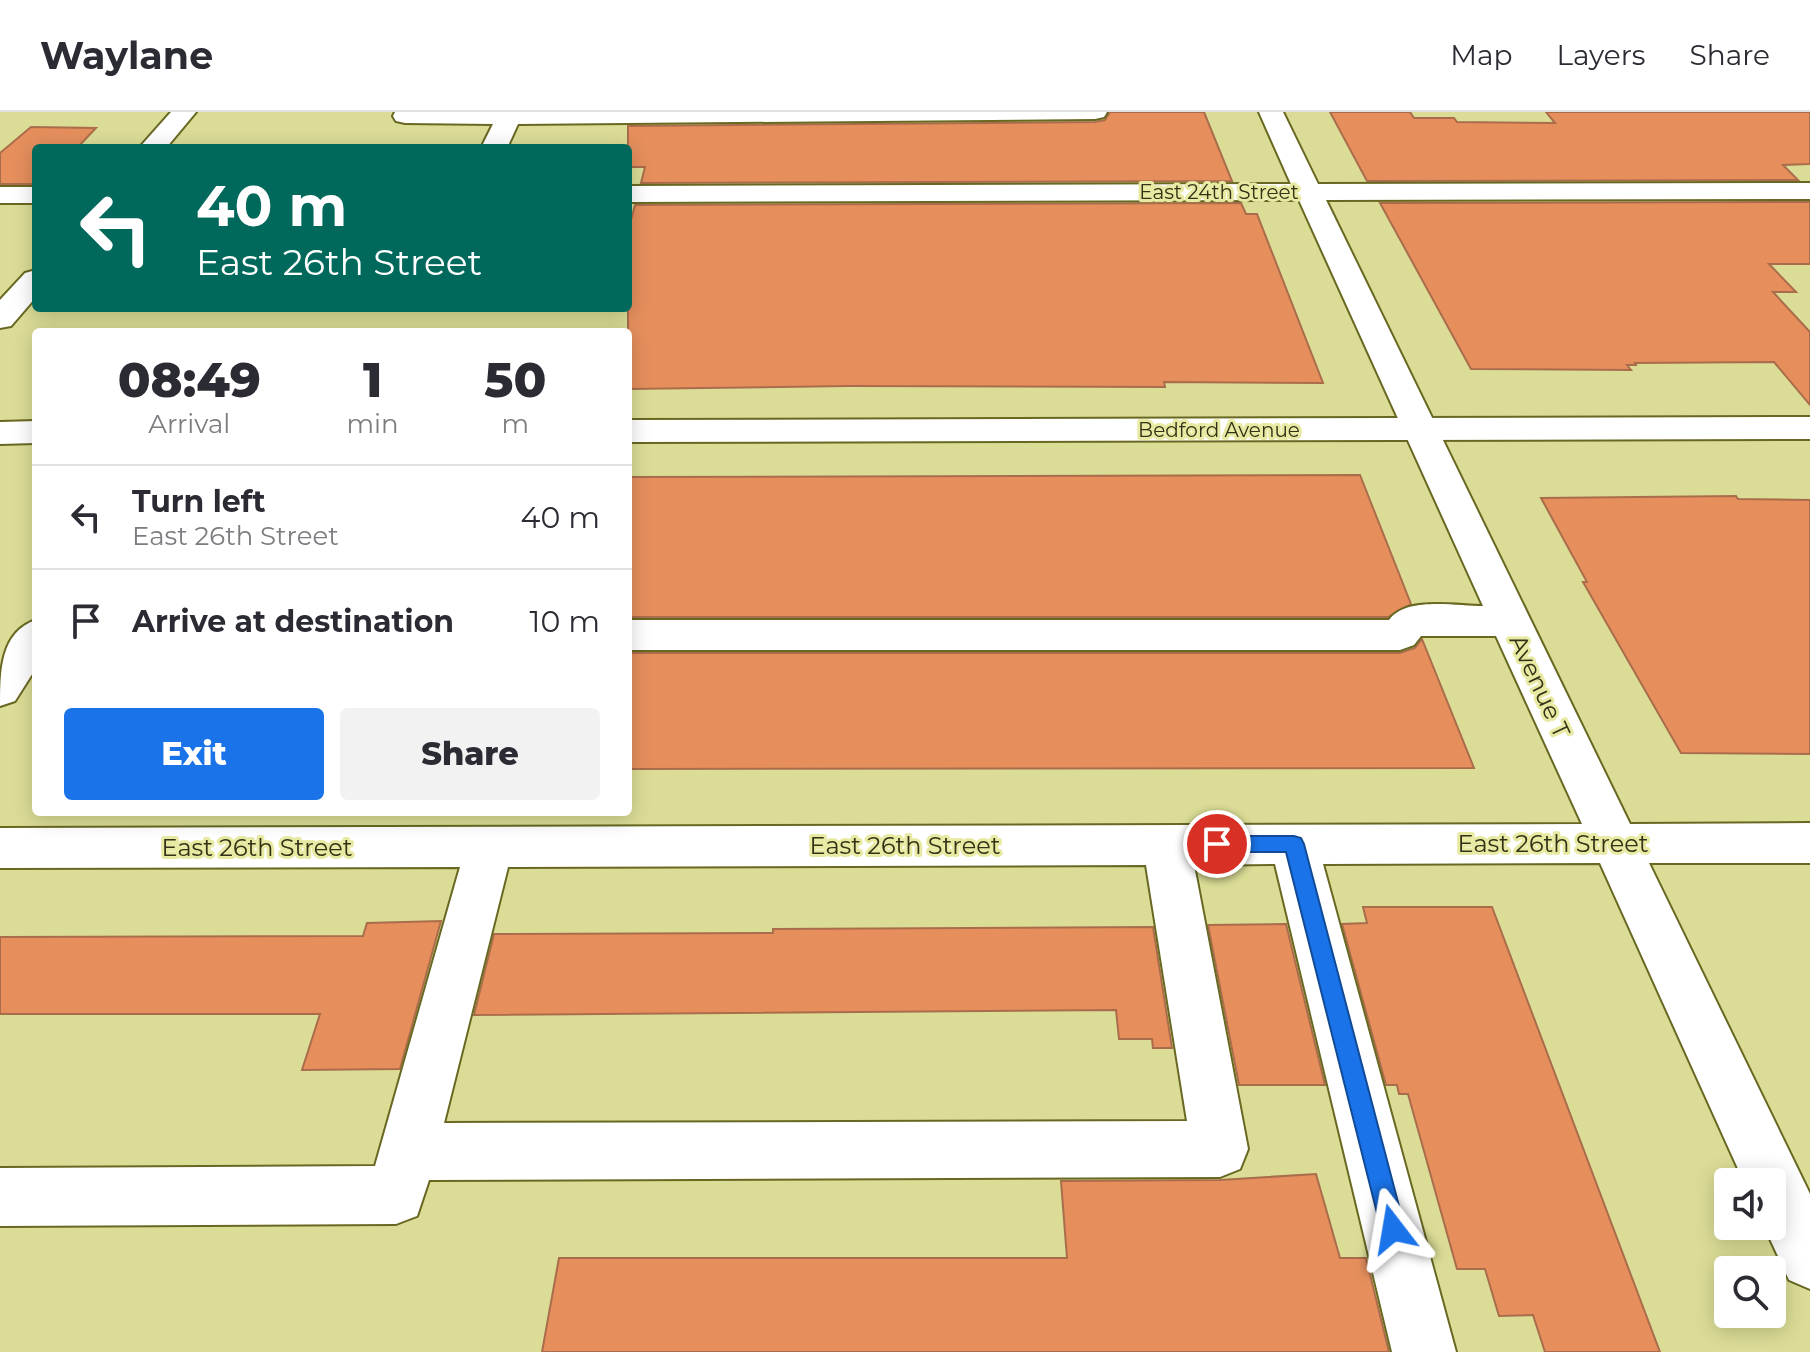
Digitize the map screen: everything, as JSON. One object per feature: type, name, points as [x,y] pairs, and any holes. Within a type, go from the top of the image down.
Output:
[{"type":"street","points":[[156,144],[184,112]]},
{"type":"street","points":[[405,116],[1095,112]]},
{"type":"street","name":"Avenue T","points":[[1271,112],[1810,1259]]},
{"type":"street","points":[[496,144],[509,117]]},
{"type":"street","name":"East 24th Street","points":[[632,194],[1810,191]]},
{"type":"street","points":[[0,195],[32,195]]},
{"type":"street","points":[[0,319],[32,283]]},
{"type":"street","name":"Bedford Avenue","points":[[632,431],[1810,428]]},
{"type":"street","points":[[0,433],[32,432]]},
{"type":"street","points":[[632,635],[1400,635],[1410,621],[1510,621]]},
{"type":"street","points":[[0,690],[32,641]]},
{"type":"street","name":"East 26th Street","points":[[0,848],[397,829],[489,847],[1810,843]]},
{"type":"street","points":[[408,1152],[1220,1149],[1166,844]]},
{"type":"street","points":[[1294,844],[1424,1352]]},
{"type":"street","points":[[0,1197],[396,1195],[489,847]]},
{"type":"building","points":[[1110,112],[1204,112],[1232,181],[641,183],[645,167],[632,167],[632,144],[628,144],[628,126],[1105,120]]},
{"type":"building","points":[[1330,112],[1410,112],[1414,118],[1454,118],[1457,122],[1555,123],[1546,112],[1810,112],[1810,164],[1783,165],[1798,180],[1367,181]]},
{"type":"building","points":[[31,127],[96,128],[81,144],[32,144],[32,184],[0,184],[0,153]]},
{"type":"building","points":[[1810,202],[1810,264],[1769,264],[1796,292],[1773,292],[1810,332],[1810,405],[1774,362],[1635,363],[1627,365],[1631,370],[1471,369],[1380,203]]},
{"type":"building","points":[[1241,203],[1246,214],[1257,214],[1323,383],[1164,382],[1165,387],[632,389],[632,328],[628,328],[628,312],[632,312],[632,216],[635,205]]},
{"type":"building","points":[[1360,475],[1411,604],[1388,617],[632,617],[632,477]]},
{"type":"building","points":[[1736,496],[1738,499],[1810,500],[1810,754],[1681,753],[1583,582],[1587,582],[1541,498]]},
{"type":"building","points":[[1422,639],[1474,768],[632,769],[632,653],[1400,653],[1415,648]]},
{"type":"building","points":[[1363,907],[1492,907],[1660,1352],[1545,1352],[1533,1315],[1499,1316],[1485,1269],[1457,1269],[1408,1094],[1399,1094],[1397,1085],[1386,1085],[1342,924],[1367,923]]},
{"type":"building","points":[[441,921],[400,1069],[302,1070],[320,1014],[0,1014],[0,937],[363,936],[367,923]]},
{"type":"building","points":[[1286,924],[1325,1085],[1239,1085],[1208,925]]},
{"type":"building","points":[[1153,927],[1172,1048],[1153,1048],[1152,1039],[1119,1039],[1116,1010],[474,1015],[494,934]]},
{"type":"building","points":[[1316,1174],[1340,1258],[1366,1258],[1389,1352],[542,1352],[559,1258],[1067,1258],[1061,1181],[1220,1180]]},
{"type":"route","points":[[1217,844],[1294,844],[1393,1229]]}]
